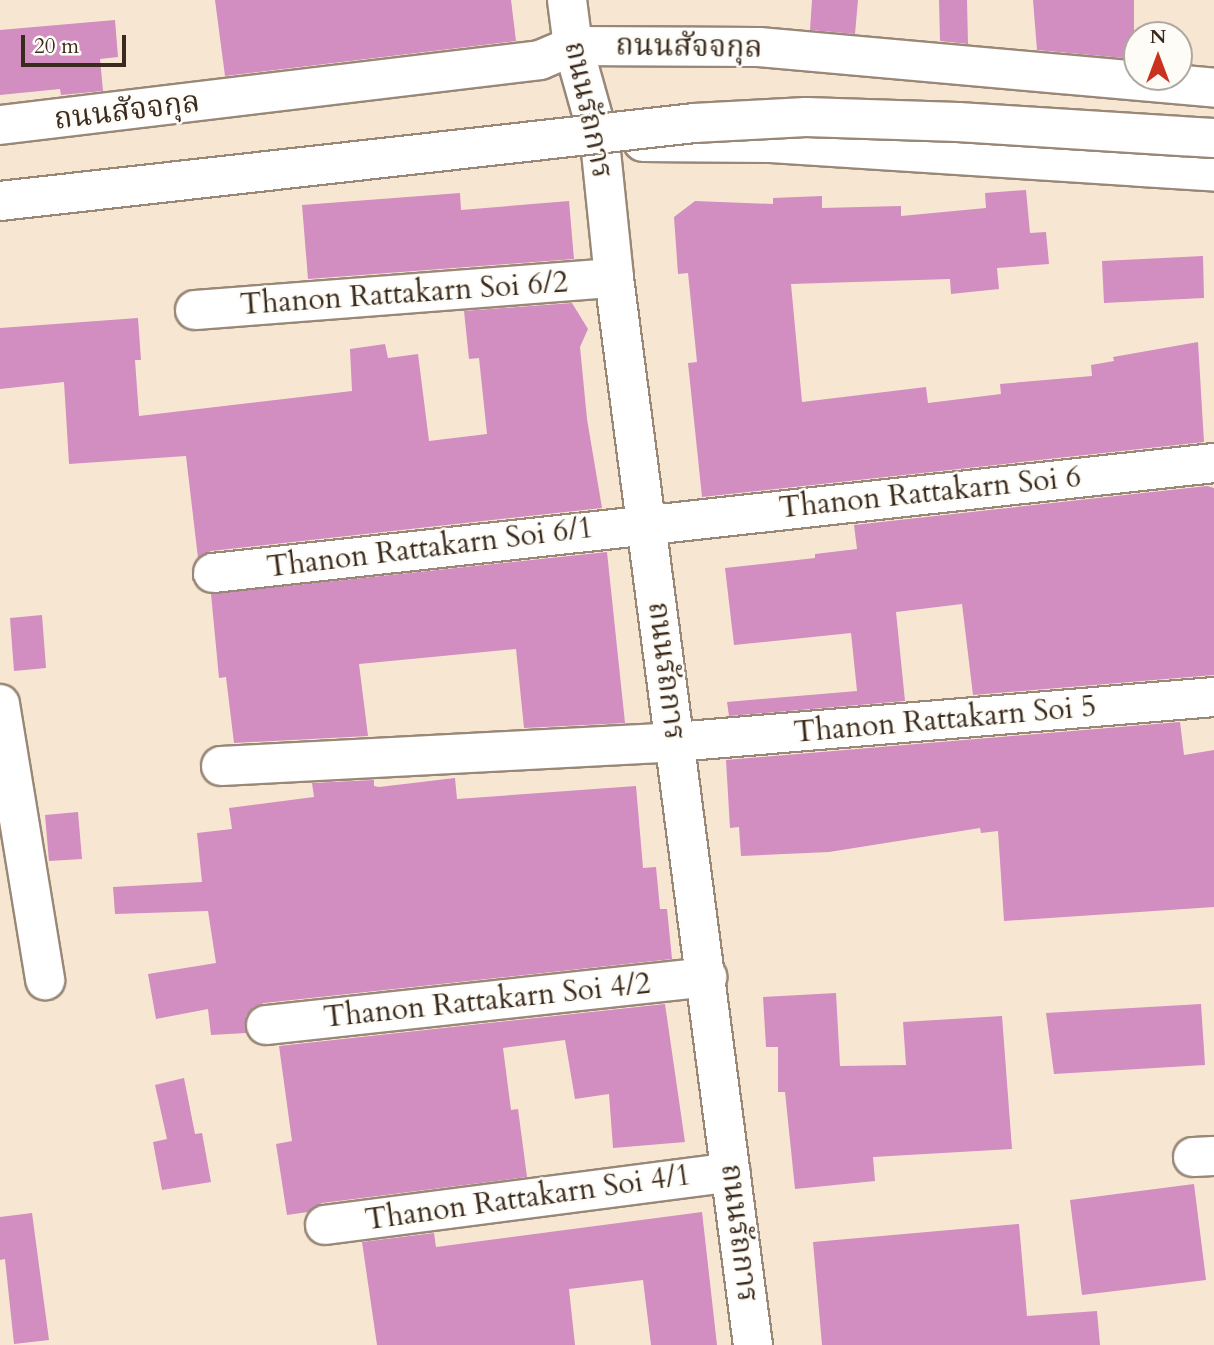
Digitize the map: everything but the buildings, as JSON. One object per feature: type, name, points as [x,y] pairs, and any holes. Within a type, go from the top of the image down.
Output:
[{"type":"street","name":"ถนนรัถการ","points":[[567,0],[573,46],[600,142],[614,278],[753,1345]]},
{"type":"street","name":"ถนนสัจจกุล","points":[[0,125],[540,60],[573,46],[759,47],[1214,88]]},
{"type":"street","points":[[0,201],[694,123],[806,117],[945,121],[1214,138]]},
{"type":"street","points":[[600,142],[771,142],[1214,172]]},
{"type":"street","name":"Thanon Rattakarn Soi 6/2","points":[[195,310],[614,278]]},
{"type":"street","name":"Thanon Rattakarn Soi 6","points":[[647,523],[1214,463]]},
{"type":"street","name":"Thanon Rattakarn Soi 6/1","points":[[214,573],[647,523]]},
{"type":"street","name":"Thanon Rattakarn Soi 5","points":[[221,766],[675,743],[1214,697]]},
{"type":"street","points":[[0,704],[45,980]]},
{"type":"street","name":"Thanon Rattakarn Soi 4/2","points":[[267,1025],[707,977]]},
{"type":"street","name":"Thanon Rattakarn Soi 4/1","points":[[325,1225],[731,1172]]}]
